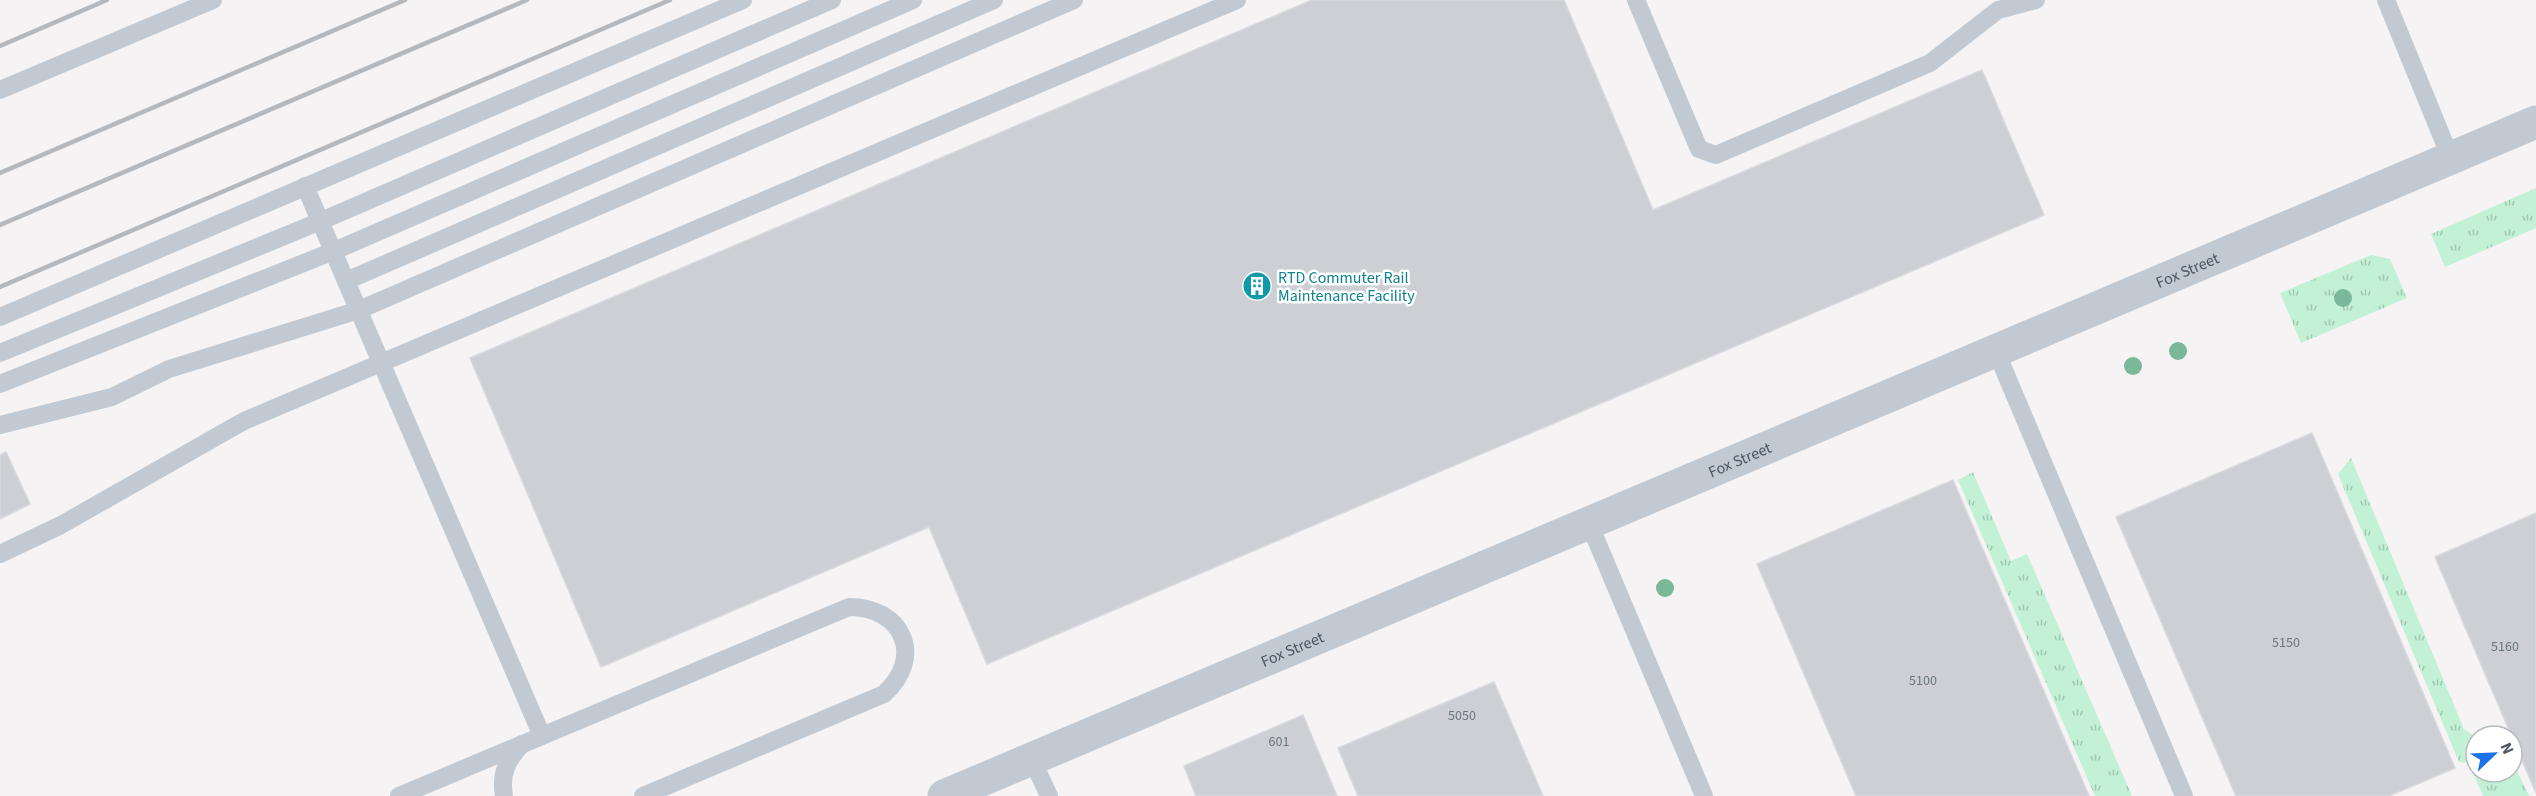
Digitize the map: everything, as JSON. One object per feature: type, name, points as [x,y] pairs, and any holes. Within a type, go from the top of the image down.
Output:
[{"type":"street","name":"Fox Street","points":[[944,796],[2536,123]]},
{"type":"lane","points":[[0,90],[213,0]]},
{"type":"lane","points":[[0,317],[743,0]]},
{"type":"lane","points":[[0,352],[321,221],[832,0]]},
{"type":"lane","points":[[0,384],[334,251],[913,0]]},
{"type":"lane","points":[[346,281],[994,0]]},
{"type":"lane","points":[[0,425],[112,397],[169,369],[359,310],[1074,0]]},
{"type":"lane","points":[[0,554],[61,525],[244,421],[1237,0]]},
{"type":"lane","points":[[1636,0],[1699,149],[1716,155],[1930,63],[1998,10],[2037,0]]},
{"type":"lane","points":[[2386,0],[2451,159]]},
{"type":"lane","points":[[305,186],[542,736]]},
{"type":"lane","points":[[1996,351],[2184,796]]},
{"type":"lane","points":[[1589,523],[1704,796]]},
{"type":"lane","points":[[399,796],[849,607],[866,607],[881,612],[894,622],[902,636],[906,652],[896,683],[884,694],[643,796]]},
{"type":"lane","points":[[504,796],[502,781],[506,766],[523,743]]},
{"type":"lane","points":[[1032,759],[1049,796]]},
{"type":"green space","points":[[2536,188],[2536,228],[2445,267],[2431,234]]},
{"type":"green space","points":[[2371,255],[2390,259],[2407,298],[2301,343],[2280,293]]},
{"type":"green space","points":[[2351,458],[2464,729],[2464,762],[2459,762],[2338,474]]},
{"type":"green space","points":[[1973,472],[2011,561],[2027,554],[2132,796],[2095,796],[1958,480]]},
{"type":"green space","points":[[2478,784],[2523,784],[2529,796],[2483,796]]},
{"type":"building","name":"RTD Commuter Rail Maintenance Facility","points":[[1312,0],[1564,0],[1653,210],[1982,70],[2044,215],[987,664],[929,527],[601,667],[470,358]]},
{"type":"building","points":[[2312,433],[2455,768],[2389,796],[2236,796],[2116,517]]},
{"type":"building","points":[[6,452],[30,504],[0,519],[0,455]]},
{"type":"building","points":[[1953,480],[2089,796],[1856,796],[1757,564]]},
{"type":"building","points":[[2536,513],[2536,793],[2524,765],[2524,724],[2506,724],[2435,557]]},
{"type":"building","points":[[1494,682],[1543,796],[1358,796],[1338,748]]},
{"type":"building","points":[[1303,715],[1337,796],[1196,796],[1184,766]]},
{"type":"railway","points":[[0,46],[107,0]]},
{"type":"railway","points":[[0,173],[405,0]]},
{"type":"railway","points":[[0,225],[527,0]]},
{"type":"railway","points":[[0,287],[670,0]]},
{"type":"place","name":"RTD Commuter Rail Maintenance Facility","points":[[1257,286]]}]
